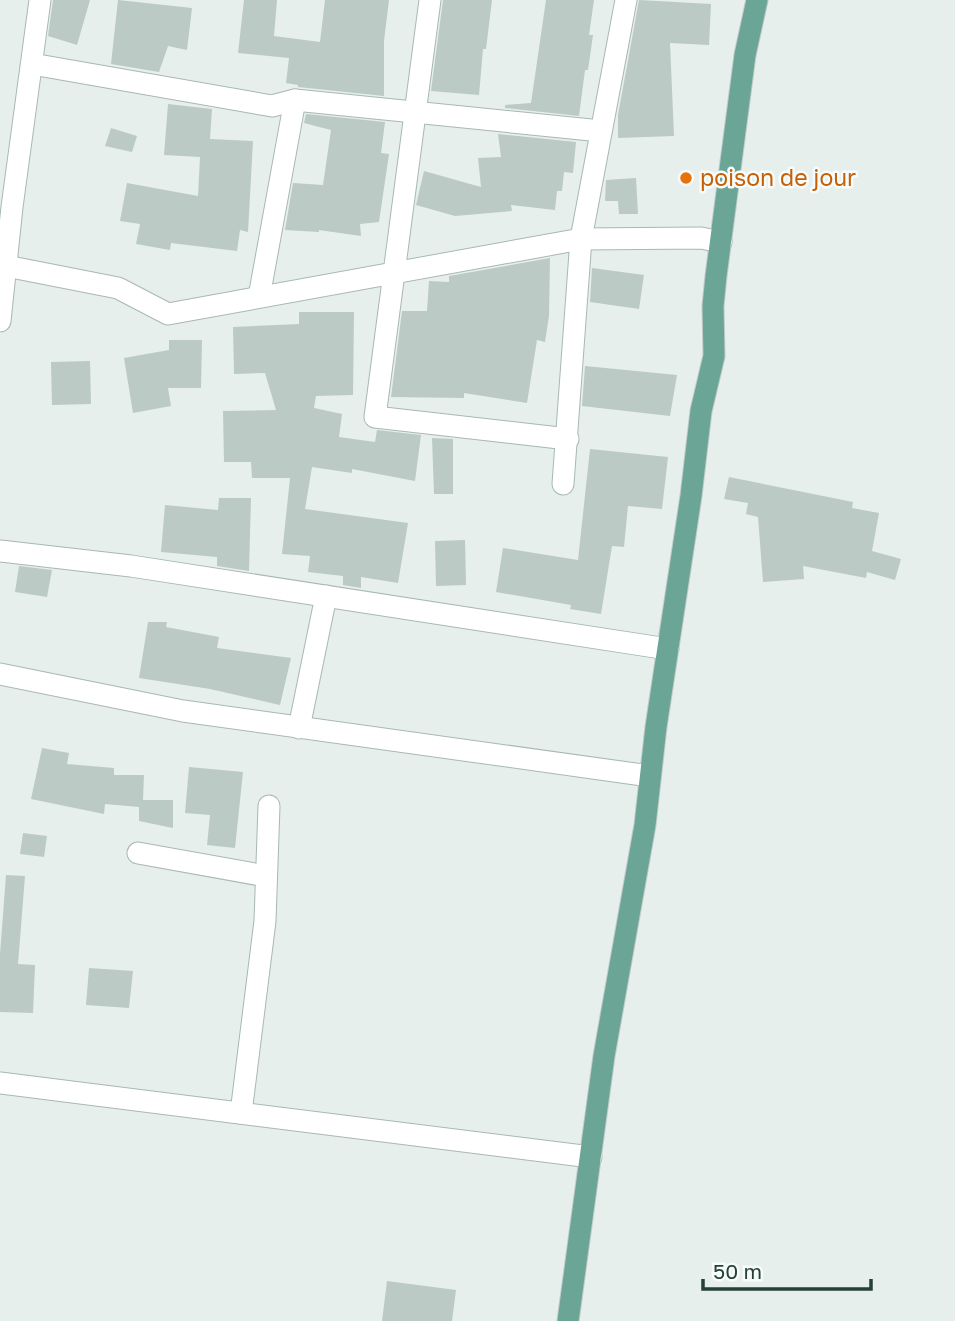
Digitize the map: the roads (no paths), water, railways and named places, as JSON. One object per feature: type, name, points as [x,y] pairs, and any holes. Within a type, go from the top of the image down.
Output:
[{"type":"main road","points":[[568,1321],[604,1056],[645,825],[701,411],[714,356],[713,306],[744,55],[757,0]]},
{"type":"street","points":[[0,321],[40,0]]},
{"type":"street","points":[[430,0],[375,416],[568,439]]},
{"type":"street","points":[[563,484],[581,239],[626,0]]},
{"type":"street","points":[[32,64],[272,106],[295,100],[601,131]]},
{"type":"street","points":[[259,298],[295,100]]},
{"type":"street","points":[[6,266],[118,288],[168,314],[581,239],[701,238],[721,242]]},
{"type":"street","points":[[0,551],[131,566],[668,649]]},
{"type":"street","points":[[299,728],[326,596]]},
{"type":"street","points":[[0,674],[183,712],[650,776]]},
{"type":"street","points":[[241,1113],[265,921],[269,806]]},
{"type":"street","points":[[138,853],[266,876]]},
{"type":"street","points":[[0,1083],[592,1157]]},
{"type":"place","name":"poison de jour","points":[[686,178]]}]
